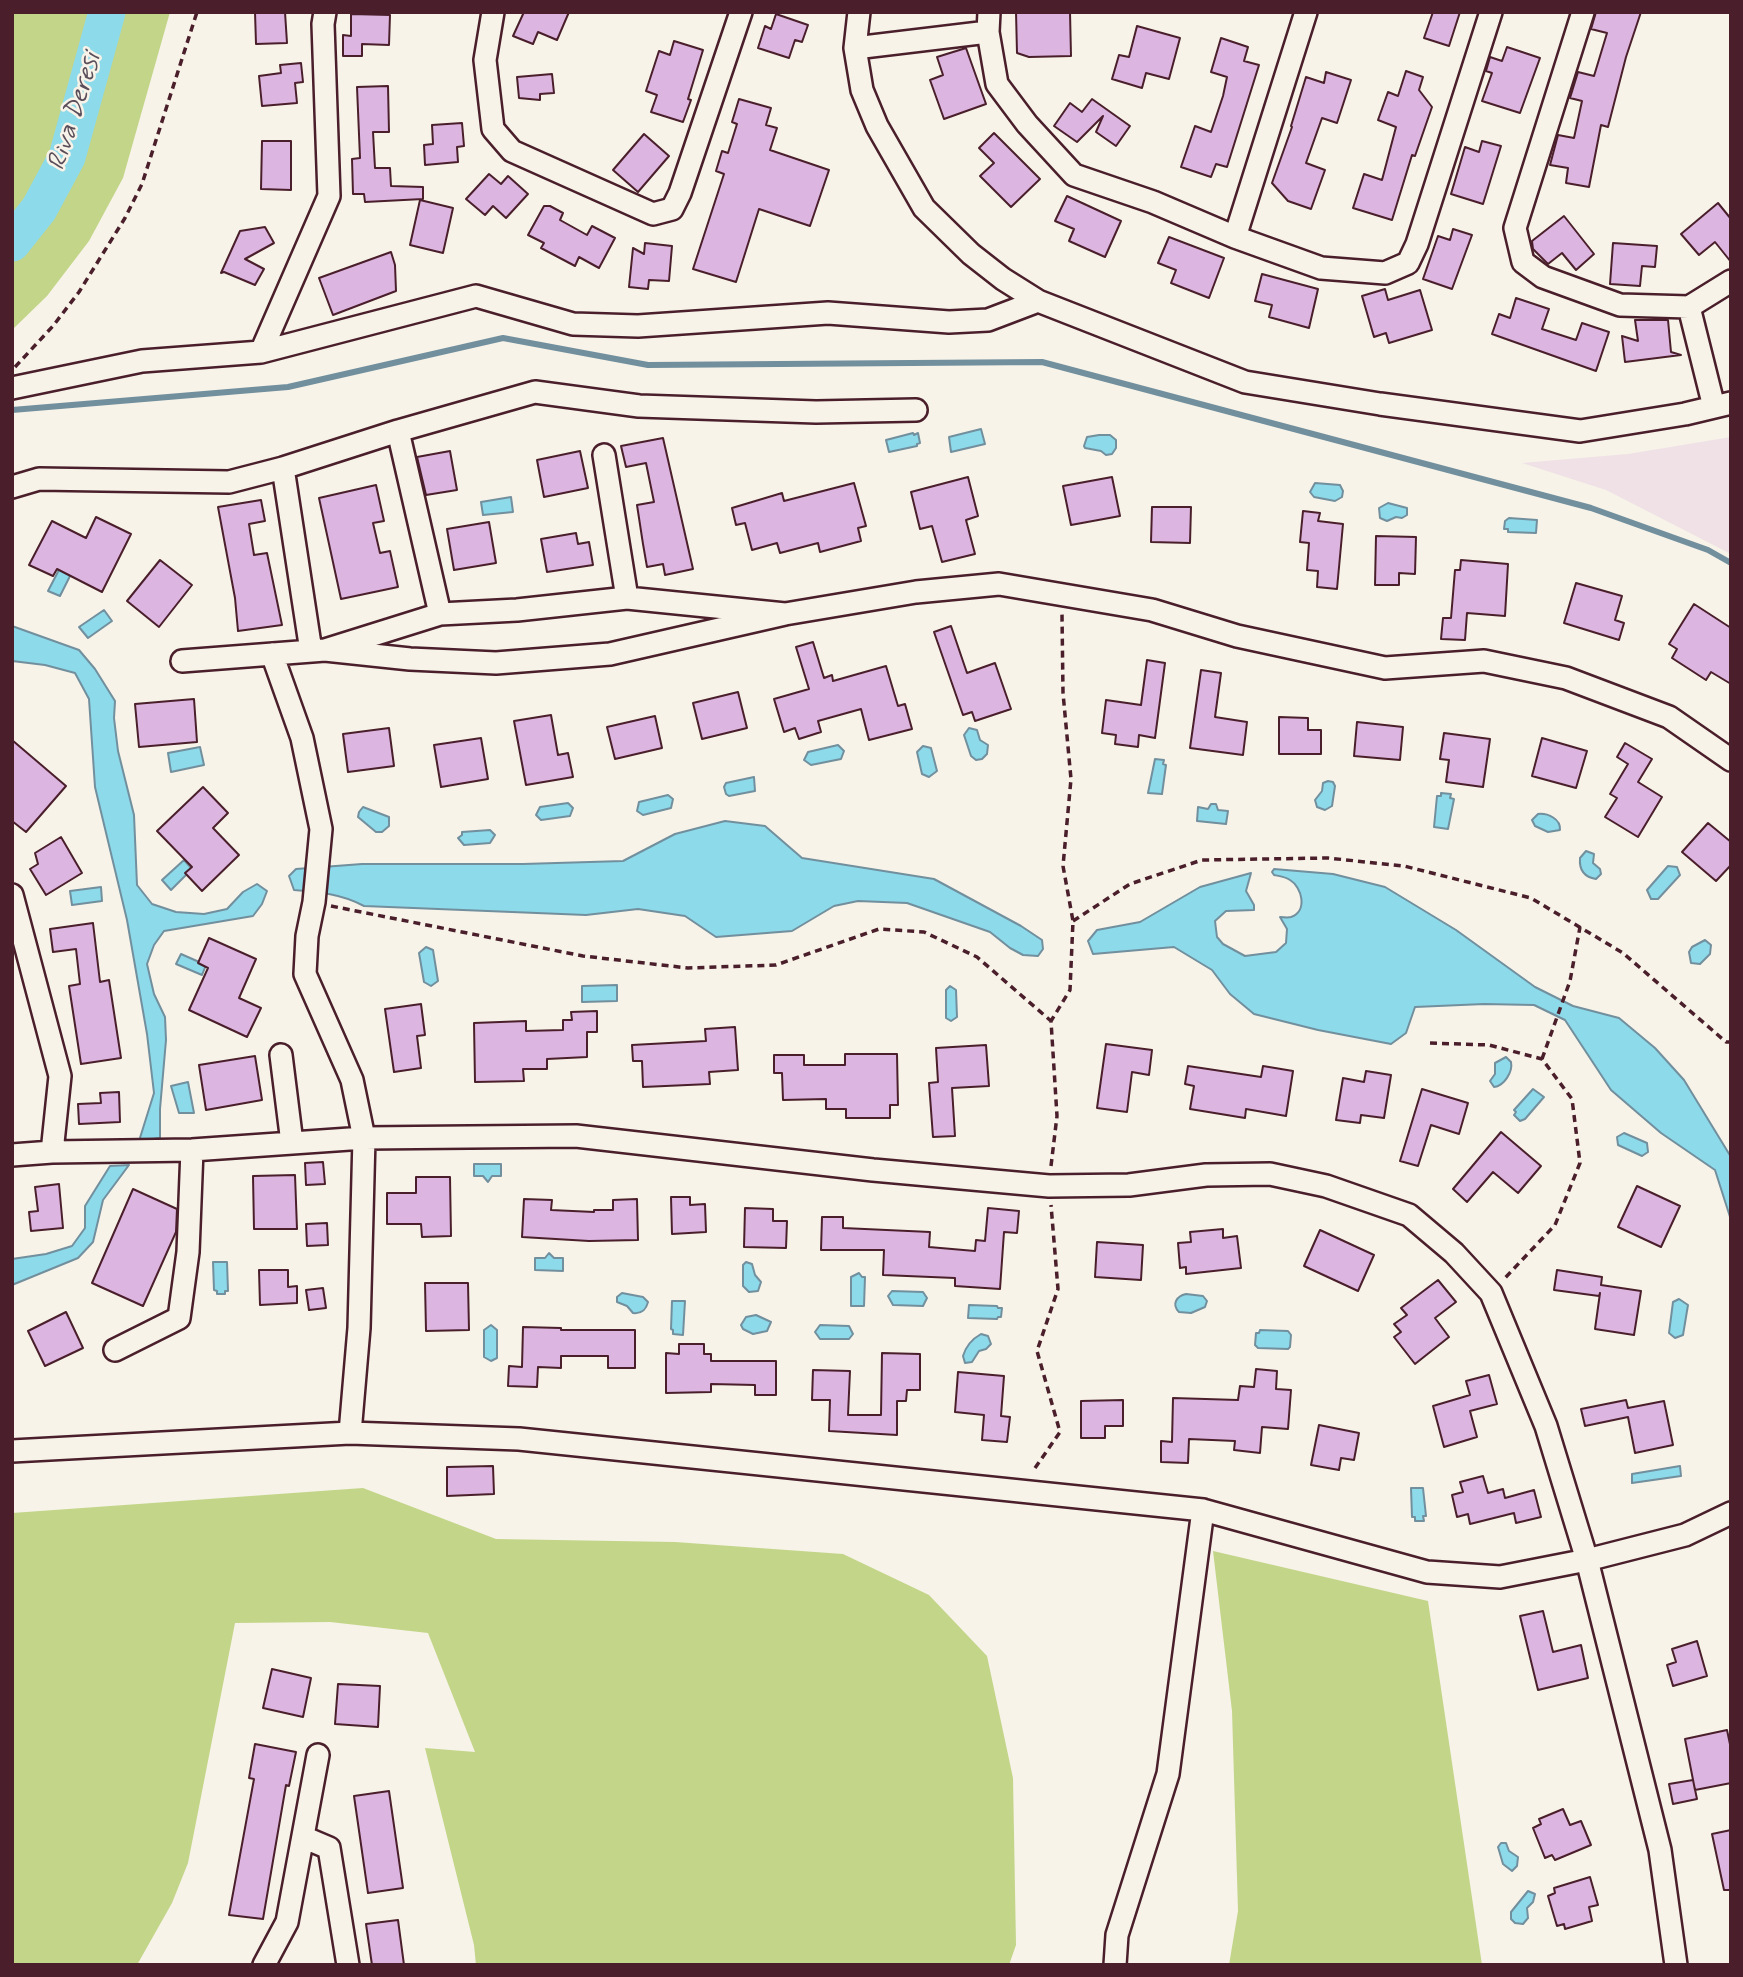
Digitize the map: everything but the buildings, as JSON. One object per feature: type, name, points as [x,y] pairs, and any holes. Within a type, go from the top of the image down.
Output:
[{"type":"street","points":[[261,352],[329,196],[323,24],[325,12]]},
{"type":"street","points":[[493,12],[485,60],[493,129],[512,151],[653,214],[672,209],[680,193],[741,12]]},
{"type":"street","points":[[859,12],[855,48],[862,90],[877,126],[924,208],[992,271],[1038,301],[1245,382],[1367,402],[1580,431],[1685,414],[1722,405],[1689,307]]},
{"type":"street","points":[[1236,237],[1307,12]]},
{"type":"street","points":[[855,48],[988,22],[997,84],[1027,124],[1074,175],[1153,202],[1236,237],[1321,268],[1385,273],[1408,262],[1418,244],[1491,12]]},
{"type":"street","points":[[1583,12],[1515,228],[1522,262],[1543,277],[1620,305],[1689,307],[1731,281]]},
{"type":"street","points":[[12,388],[142,361],[261,352],[476,296],[573,324],[638,326],[828,313],[948,322],[988,320],[1038,301]]},
{"type":"street","points":[[12,487],[39,479],[229,482],[535,392],[639,406],[816,412],[916,410]]},
{"type":"street","points":[[398,431],[440,614]]},
{"type":"street","points":[[604,455],[627,598]]},
{"type":"street","points":[[283,468],[318,650]]},
{"type":"street","points":[[182,661],[318,650],[410,659],[496,663],[610,654],[785,614],[916,592],[999,584],[1152,610],[1237,636],[1385,668],[1485,661],[1566,678],[1669,717],[1731,760]]},
{"type":"street","points":[[318,650],[440,614],[517,610],[627,598],[785,614]]},
{"type":"street","points":[[272,654],[302,738],[321,829],[314,902],[307,936],[305,974],[352,1080],[364,1138],[359,1328],[350,1433]]},
{"type":"street","points":[[12,895],[60,1076],[52,1152]]},
{"type":"street","points":[[281,1055],[292,1143]]},
{"type":"street","points":[[12,1155],[192,1150],[364,1138],[576,1136],[873,1170],[1049,1186],[1129,1185],[1206,1175],[1270,1174],[1326,1186],[1409,1215],[1454,1253],[1491,1293],[1546,1426],[1587,1560],[1660,1850],[1676,1965]]},
{"type":"street","points":[[115,1350],[179,1318],[188,1252],[192,1150]]},
{"type":"street","points":[[12,1451],[350,1433],[519,1439],[1203,1510],[1427,1572],[1500,1577],[1587,1560],[1685,1535],[1731,1513]]},
{"type":"street","points":[[1115,1965],[1118,1934],[1168,1774],[1203,1510]]},
{"type":"street","points":[[264,1965],[288,1922],[318,1755]]},
{"type":"street","points":[[303,1837],[329,1848],[348,1965]]},
{"type":"path","points":[[12,372],[79,292],[125,218],[142,184],[197,12]]},
{"type":"path","points":[[1035,1468],[1060,1432],[1037,1351],[1058,1289],[1049,1186],[1057,1116],[1051,1021],[1070,990],[1073,921],[1063,866],[1071,779],[1063,693],[1062,594]]},
{"type":"path","points":[[1073,921],[1130,884],[1202,860],[1328,858],[1404,866],[1531,898],[1623,953],[1726,1042],[1731,1042]]},
{"type":"path","points":[[314,902],[583,956],[688,968],[776,965],[879,929],[924,932],[977,957],[1051,1021]]},
{"type":"path","points":[[1542,1059],[1570,982],[1580,927]]},
{"type":"path","points":[[1430,1044],[1489,1045],[1542,1059],[1572,1099],[1580,1163],[1555,1225],[1491,1293]]},
{"type":"shaded area","points":[[1731,437],[1731,554],[1606,490],[1522,463],[1628,454]]},
{"type":"green space","name":"Riva Deresi","points":[[12,12],[170,12],[123,178],[89,241],[47,296],[12,330]]},
{"type":"green space","points":[[363,1488],[496,1539],[675,1542],[843,1554],[929,1595],[987,1656],[1013,1778],[1016,1945],[1009,1965],[476,1965],[474,1945],[425,1748],[475,1752],[428,1633],[330,1622],[235,1623],[188,1863],[172,1903],[137,1965],[12,1965],[12,1513]]},
{"type":"green space","points":[[1213,1551],[1428,1601],[1482,1965],[1229,1965],[1238,1911],[1232,1711]]},
{"type":"water","points":[[981,429],[985,444],[951,452],[949,437]]},
{"type":"water","points":[[918,433],[920,443],[917,446],[889,452],[886,440]]},
{"type":"water","points":[[1110,435],[1116,440],[1116,448],[1112,454],[1106,455],[1101,451],[1085,448],[1087,437]]},
{"type":"water","points":[[1315,483],[1340,485],[1342,497],[1335,501],[1314,497],[1310,492]]},
{"type":"water","points":[[511,497],[513,512],[483,515],[481,502]]},
{"type":"water","points":[[1388,503],[1407,508],[1407,515],[1387,521],[1380,518],[1379,508]]},
{"type":"water","points":[[1509,518],[1537,520],[1536,533],[1508,532],[1508,529],[1504,529],[1505,521]]},
{"type":"water","points":[[62,564],[73,570],[60,596],[48,591]]},
{"type":"water","points":[[104,610],[112,621],[88,638],[79,627]]},
{"type":"water","points":[[12,626],[79,650],[95,669],[115,701],[118,751],[134,815],[137,885],[152,904],[176,912],[204,914],[227,909],[243,892],[257,884],[267,891],[253,916],[164,931],[154,945],[147,964],[154,994],[165,1017],[166,1040],[160,1138],[139,1141],[154,1093],[147,1034],[127,920],[95,787],[89,699],[75,673],[45,665],[12,661]]},
{"type":"water","points":[[969,728],[977,730],[980,740],[988,745],[987,754],[982,759],[976,760],[971,756],[964,735]]},
{"type":"water","points":[[838,745],[844,751],[841,759],[811,765],[804,760],[808,752]]},
{"type":"water","points":[[923,746],[931,748],[937,771],[929,777],[922,774],[917,752]]},
{"type":"water","points":[[200,747],[204,765],[171,772],[168,753]]},
{"type":"water","points":[[1155,759],[1164,760],[1163,764],[1166,765],[1162,794],[1148,793]]},
{"type":"water","points":[[754,777],[755,791],[729,796],[726,794],[726,783]]},
{"type":"water","points":[[1328,781],[1335,786],[1332,806],[1325,810],[1317,807],[1315,800],[1322,791],[1323,783]]},
{"type":"water","points":[[1441,793],[1451,794],[1450,798],[1454,799],[1448,829],[1434,827],[1437,796],[1441,796]]},
{"type":"water","points":[[668,795],[673,799],[671,808],[643,815],[637,811],[639,802]]},
{"type":"water","points":[[568,803],[573,808],[570,816],[541,820],[536,815],[540,807]]},
{"type":"water","points":[[1211,804],[1216,804],[1218,810],[1228,811],[1226,824],[1197,821],[1198,807],[1208,809]]},
{"type":"water","points":[[363,807],[389,817],[389,826],[382,832],[376,832],[358,817]]},
{"type":"water","points":[[1538,814],[1553,818],[1560,830],[1548,832],[1535,826],[1532,820]]},
{"type":"water","points":[[725,821],[765,826],[802,858],[934,879],[1021,926],[1042,940],[1043,949],[1038,956],[1023,955],[990,932],[907,903],[858,901],[834,906],[792,931],[716,937],[685,916],[638,909],[586,915],[364,906],[339,896],[294,890],[289,876],[296,869],[362,864],[623,861],[675,834]]},
{"type":"water","points":[[490,830],[495,835],[490,843],[464,845],[458,838],[462,832]]},
{"type":"water","points":[[1586,851],[1594,854],[1593,863],[1600,869],[1601,874],[1596,879],[1585,875],[1581,869],[1580,858]]},
{"type":"water","points":[[184,860],[192,869],[171,890],[162,880]]},
{"type":"water","points":[[1668,866],[1677,867],[1680,875],[1658,899],[1651,899],[1647,890]]},
{"type":"water","points":[[1274,869],[1333,874],[1385,887],[1456,930],[1535,987],[1573,1006],[1619,1018],[1655,1048],[1684,1080],[1731,1157],[1731,1220],[1715,1170],[1661,1133],[1611,1090],[1565,1020],[1534,1005],[1415,1007],[1406,1033],[1391,1044],[1254,1014],[1230,994],[1212,970],[1174,947],[1093,954],[1088,941],[1097,930],[1140,922],[1200,887],[1251,873],[1246,891],[1254,910],[1226,911],[1215,921],[1217,937],[1223,944],[1245,956],[1276,952],[1286,943],[1287,929],[1280,917],[1296,914],[1300,910],[1301,899],[1294,883],[1274,875]]},
{"type":"water","points":[[101,887],[102,901],[72,905],[70,891]]},
{"type":"water","points":[[1705,940],[1711,945],[1710,954],[1700,964],[1691,963],[1689,952],[1692,947]]},
{"type":"water","points":[[426,947],[433,950],[438,981],[431,986],[424,982],[419,953]]},
{"type":"water","points":[[181,954],[206,965],[202,975],[176,964]]},
{"type":"water","points":[[617,985],[617,1001],[582,1002],[582,986]]},
{"type":"water","points":[[950,986],[956,990],[957,1017],[951,1021],[946,1018],[946,990]]},
{"type":"water","points":[[1506,1057],[1511,1062],[1509,1074],[1501,1084],[1494,1087],[1490,1081],[1495,1074],[1495,1063]]},
{"type":"water","points":[[188,1082],[194,1113],[179,1113],[171,1086]]},
{"type":"water","points":[[1533,1089],[1544,1097],[1525,1119],[1520,1121],[1514,1115],[1514,1110]]},
{"type":"water","points":[[1624,1133],[1647,1143],[1648,1152],[1642,1156],[1618,1145],[1617,1137]]},
{"type":"water","points":[[474,1164],[501,1164],[501,1176],[492,1176],[488,1182],[483,1176],[474,1176]]},
{"type":"water","points":[[129,1165],[103,1200],[93,1242],[78,1258],[12,1285],[12,1259],[46,1254],[72,1246],[85,1228],[85,1206],[110,1166]]},
{"type":"water","points":[[549,1253],[554,1258],[563,1258],[563,1271],[535,1270],[535,1258],[545,1258]]},
{"type":"water","points":[[213,1262],[227,1262],[228,1291],[225,1291],[225,1294],[217,1294],[214,1290]]},
{"type":"water","points":[[746,1262],[752,1264],[755,1275],[761,1282],[758,1291],[749,1292],[743,1286],[743,1265]]},
{"type":"water","points":[[859,1273],[865,1277],[864,1306],[851,1306],[851,1277]]},
{"type":"water","points":[[892,1291],[923,1292],[927,1298],[923,1306],[893,1305],[888,1296]]},
{"type":"water","points":[[622,1293],[643,1297],[648,1302],[646,1307],[641,1312],[633,1313],[627,1306],[617,1302],[617,1297]]},
{"type":"water","points":[[1186,1294],[1203,1296],[1207,1301],[1205,1307],[1191,1313],[1179,1312],[1175,1306],[1176,1301]]},
{"type":"water","points":[[1679,1299],[1688,1305],[1683,1335],[1675,1338],[1669,1333],[1673,1302]]},
{"type":"water","points":[[672,1301],[685,1301],[683,1335],[673,1334],[671,1329]]},
{"type":"water","points":[[969,1305],[997,1306],[1002,1308],[1001,1317],[968,1318]]},
{"type":"water","points":[[756,1315],[771,1322],[767,1331],[753,1334],[743,1329],[741,1325],[746,1317]]},
{"type":"water","points":[[491,1325],[497,1330],[497,1358],[491,1361],[484,1357],[484,1330]]},
{"type":"water","points":[[820,1325],[849,1326],[853,1334],[849,1339],[820,1339],[815,1332]]},
{"type":"water","points":[[1260,1330],[1288,1331],[1291,1335],[1290,1347],[1258,1348],[1255,1345],[1256,1333]]},
{"type":"water","points":[[981,1334],[988,1336],[991,1344],[979,1351],[972,1362],[965,1363],[963,1356],[966,1349]]},
{"type":"water","points":[[1680,1466],[1681,1476],[1632,1483],[1632,1474]]},
{"type":"water","points":[[1411,1488],[1423,1488],[1426,1516],[1423,1516],[1424,1521],[1415,1521],[1415,1517],[1412,1517]]},
{"type":"water","points":[[1501,1843],[1506,1843],[1509,1851],[1518,1857],[1517,1866],[1512,1871],[1503,1864],[1498,1847]]},
{"type":"water","points":[[1528,1891],[1535,1894],[1533,1902],[1527,1908],[1528,1918],[1523,1924],[1515,1923],[1511,1919],[1511,1912]]},
{"type":"waterway","name":"Riva Deresi","points":[[12,243],[39,209],[67,157],[107,12]]},
{"type":"waterway","points":[[12,410],[288,387],[503,338],[648,365],[1042,362],[1591,508],[1708,550],[1731,563]]}]
